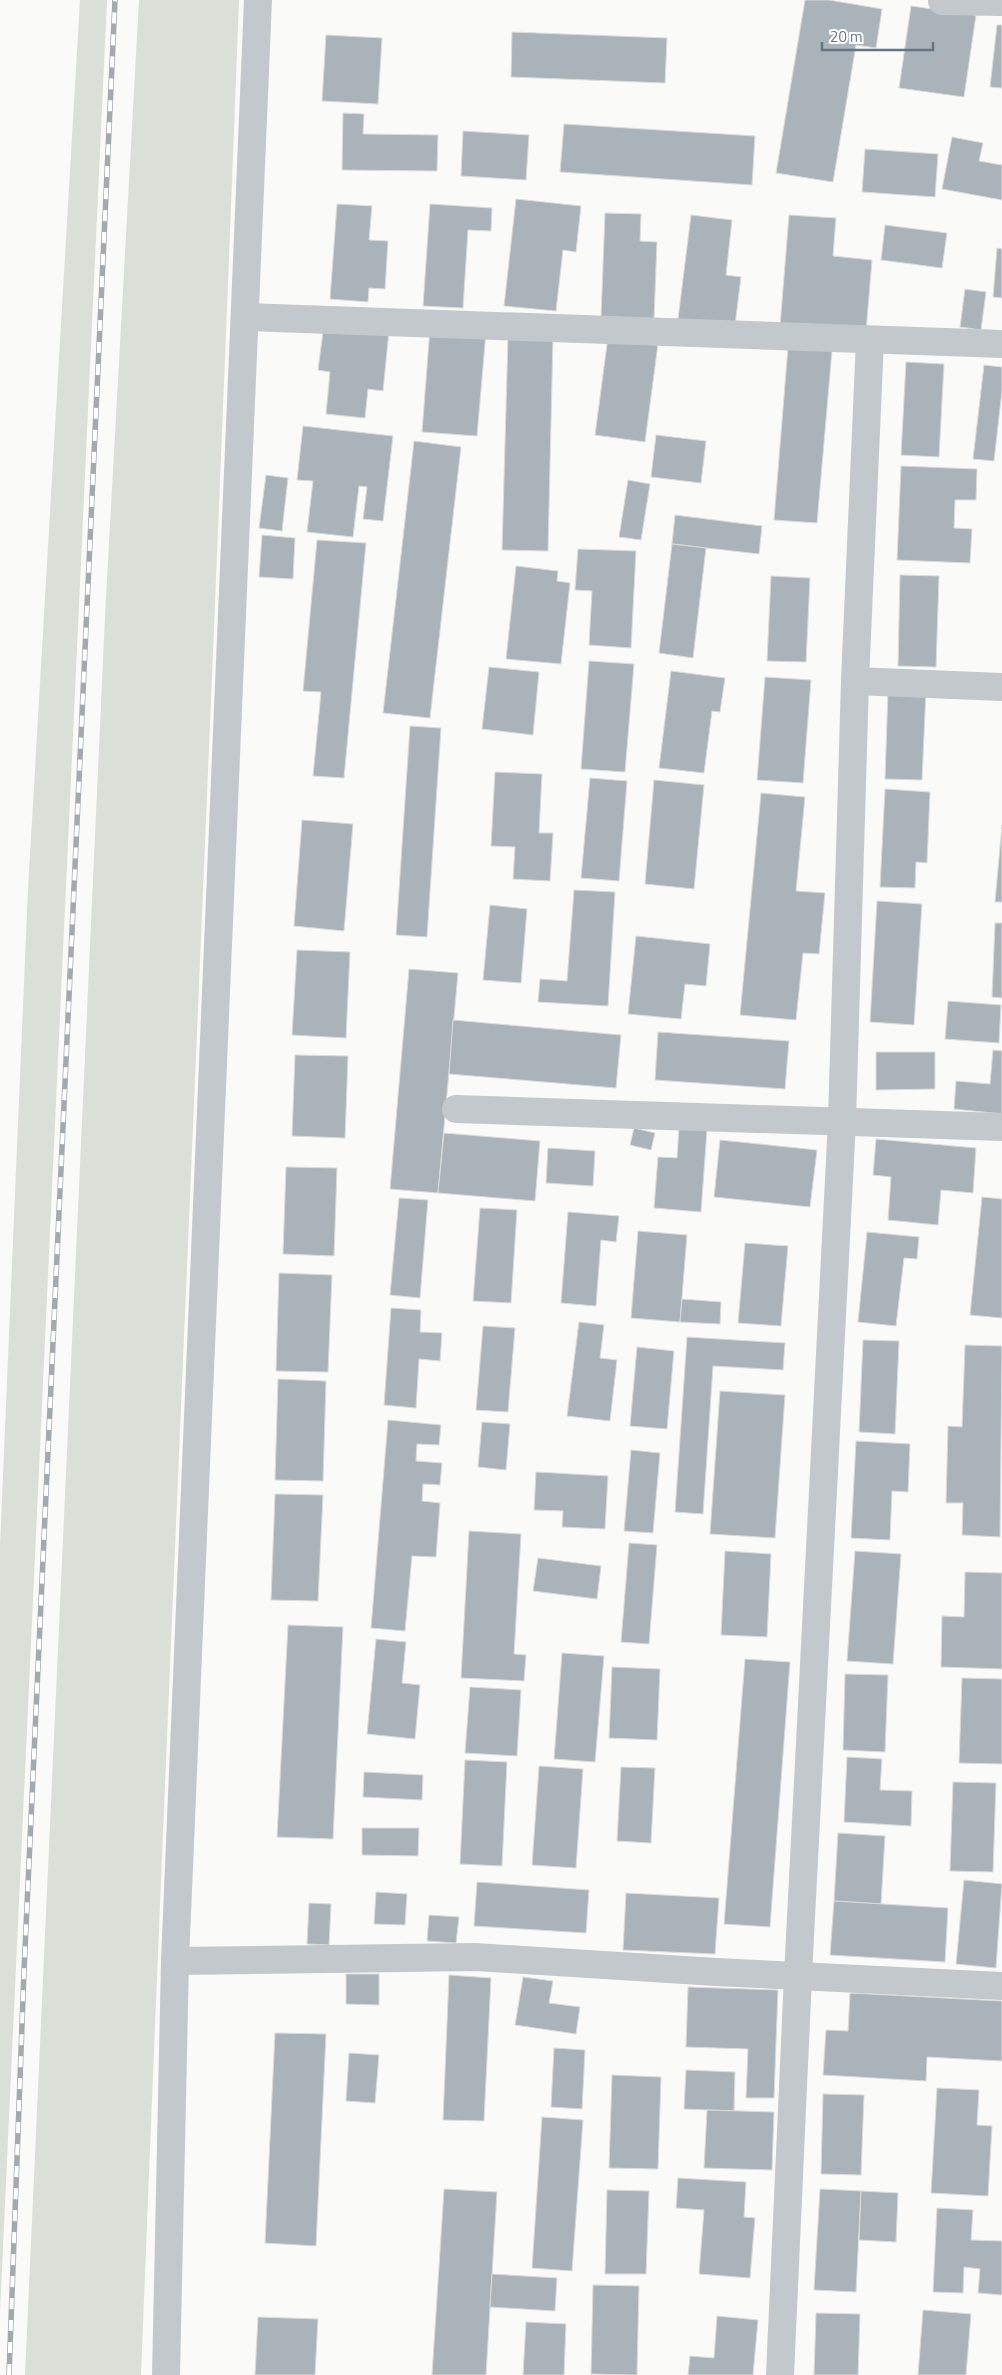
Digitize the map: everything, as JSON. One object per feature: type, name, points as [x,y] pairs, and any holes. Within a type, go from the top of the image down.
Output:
[{"type":"street","points":[[166,2375],[175,1961],[258,0]]},
{"type":"street","points":[[942,0],[1002,2]]},
{"type":"street","points":[[245,317],[1002,344]]},
{"type":"street","points":[[780,2375],[798,1976],[842,1121],[855,681],[870,340]]},
{"type":"street","points":[[855,681],[1002,687]]},
{"type":"street","points":[[456,1110],[1002,1127]]},
{"type":"street","points":[[175,1961],[475,1957],[1002,1986]]},
{"type":"shaded area","points":[[80,0],[107,0],[0,2312],[0,1546],[28,889]]},
{"type":"shaded area","points":[[139,0],[239,0],[141,2375],[25,2375],[105,616]]},
{"type":"building","points":[[805,0],[829,0],[882,9],[876,48],[856,45],[833,182],[776,173]]},
{"type":"building","points":[[911,6],[976,15],[964,97],[899,88]]},
{"type":"building","points":[[997,25],[1002,25],[1002,88],[990,87]]},
{"type":"building","points":[[512,32],[667,38],[665,83],[511,77]]},
{"type":"building","points":[[326,35],[382,38],[378,104],[322,101]]},
{"type":"building","points":[[343,113],[364,114],[363,134],[438,135],[437,171],[342,170]]},
{"type":"building","points":[[564,124],[755,136],[752,185],[560,172]]},
{"type":"building","points":[[463,131],[529,135],[526,180],[461,176]]},
{"type":"building","points":[[952,137],[983,143],[979,161],[1002,165],[1002,200],[942,189]]},
{"type":"building","points":[[865,149],[938,154],[935,197],[862,192]]},
{"type":"building","points":[[516,199],[581,206],[576,252],[563,250],[556,311],[504,306]]},
{"type":"building","points":[[337,204],[372,206],[369,240],[388,241],[385,289],[369,288],[368,302],[330,299]]},
{"type":"building","points":[[430,204],[492,208],[491,231],[468,230],[463,308],[423,306]]},
{"type":"building","points":[[605,213],[641,214],[640,241],[657,242],[654,319],[601,317]]},
{"type":"building","points":[[691,215],[732,220],[726,275],[741,277],[735,325],[678,319]]},
{"type":"building","points":[[789,215],[836,218],[833,256],[872,260],[866,332],[780,326]]},
{"type":"building","points":[[885,225],[947,233],[942,268],[881,260]]},
{"type":"building","points":[[997,248],[1002,249],[1002,298],[993,297]]},
{"type":"building","points":[[965,289],[986,292],[981,330],[960,327]]},
{"type":"building","points":[[324,324],[389,331],[383,391],[368,389],[365,418],[326,414],[330,372],[318,370]]},
{"type":"building","points":[[430,328],[486,332],[477,436],[422,432]]},
{"type":"building","points":[[508,336],[553,337],[548,551],[502,550]]},
{"type":"building","points":[[608,337],[658,344],[645,442],[595,435]]},
{"type":"building","points":[[788,347],[832,351],[817,523],[774,520]]},
{"type":"building","points":[[906,362],[944,364],[939,457],[901,455]]},
{"type":"building","points":[[984,365],[1002,367],[1002,391],[994,461],[973,459]]},
{"type":"building","points":[[303,426],[393,436],[383,521],[363,519],[367,487],[359,486],[353,537],[307,532],[313,481],[297,480]]},
{"type":"building","points":[[656,435],[706,441],[701,483],[651,477]]},
{"type":"building","points":[[414,441],[461,447],[430,718],[383,713]]},
{"type":"building","points":[[901,466],[977,469],[976,500],[955,500],[954,528],[972,529],[970,563],[897,560]]},
{"type":"building","points":[[266,475],[288,478],[282,531],[259,528]]},
{"type":"building","points":[[628,480],[650,484],[641,540],[619,537]]},
{"type":"building","points":[[675,515],[762,526],[759,554],[672,544]]},
{"type":"building","points":[[262,535],[295,538],[293,579],[259,577]]},
{"type":"building","points":[[317,540],[366,543],[344,778],[313,776],[321,692],[303,691]]},
{"type":"building","points":[[672,544],[706,548],[693,658],[659,653]]},
{"type":"building","points":[[578,549],[636,551],[631,648],[589,645],[592,591],[575,590]]},
{"type":"building","points":[[516,566],[558,571],[557,581],[570,583],[561,664],[506,659]]},
{"type":"building","points":[[900,575],[939,576],[936,667],[898,666]]},
{"type":"building","points":[[771,576],[810,578],[806,662],[767,661]]},
{"type":"building","points":[[589,661],[634,664],[625,772],[581,769]]},
{"type":"building","points":[[489,667],[539,672],[533,735],[482,729]]},
{"type":"building","points":[[671,671],[725,678],[720,712],[712,711],[704,773],[659,768]]},
{"type":"building","points":[[765,677],[811,680],[803,783],[757,780]]},
{"type":"building","points":[[888,690],[926,691],[922,780],[885,779]]},
{"type":"building","points":[[410,726],[441,728],[427,937],[396,935]]},
{"type":"building","points":[[495,772],[542,774],[539,833],[553,833],[550,881],[513,879],[515,847],[491,846]]},
{"type":"building","points":[[590,778],[627,781],[619,881],[581,878]]},
{"type":"building","points":[[654,780],[704,785],[694,889],[645,884]]},
{"type":"building","points":[[885,789],[930,792],[927,863],[916,862],[915,888],[880,887]]},
{"type":"building","points":[[761,793],[805,797],[796,891],[825,893],[819,954],[803,953],[796,1020],[740,1015]]},
{"type":"building","points":[[302,820],[353,824],[344,931],[294,926]]},
{"type":"building","points":[[1002,825],[1002,902],[995,902]]},
{"type":"building","points":[[574,890],[615,892],[608,1006],[538,1002],[540,979],[567,981]]},
{"type":"building","points":[[877,901],[922,904],[914,1025],[870,1022]]},
{"type":"building","points":[[490,905],[527,909],[521,983],[483,980]]},
{"type":"building","points":[[995,923],[1002,923],[1002,998],[992,997]]},
{"type":"building","points":[[636,936],[710,944],[706,986],[685,984],[681,1019],[628,1014]]},
{"type":"building","points":[[297,950],[350,952],[346,1038],[292,1035]]},
{"type":"building","points":[[409,969],[458,973],[438,1193],[390,1189]]},
{"type":"building","points":[[948,1001],[1001,1005],[999,1043],[945,1039]]},
{"type":"building","points":[[453,1020],[621,1035],[616,1088],[449,1074]]},
{"type":"building","points":[[658,1032],[789,1041],[785,1089],[655,1080]]},
{"type":"building","points":[[993,1050],[1002,1051],[1002,1114],[954,1109],[956,1081],[990,1084]]},
{"type":"building","points":[[876,1052],[935,1052],[935,1089],[876,1090]]},
{"type":"building","points":[[295,1055],[348,1056],[345,1138],[292,1136]]},
{"type":"building","points":[[634,1128],[655,1133],[651,1150],[630,1145]]},
{"type":"building","points":[[679,1128],[707,1130],[701,1212],[654,1208],[658,1157],[677,1158]]},
{"type":"building","points":[[444,1133],[540,1141],[535,1201],[438,1193]]},
{"type":"building","points":[[876,1139],[976,1148],[973,1193],[941,1190],[938,1225],[888,1220],[891,1177],[873,1175]]},
{"type":"building","points":[[720,1140],[817,1150],[810,1207],[714,1197]]},
{"type":"building","points":[[548,1148],[595,1151],[593,1186],[546,1183]]},
{"type":"building","points":[[286,1167],[337,1168],[334,1256],[283,1254]]},
{"type":"building","points":[[982,1197],[1002,1199],[1002,1318],[970,1315]]},
{"type":"building","points":[[399,1198],[428,1200],[420,1298],[390,1295]]},
{"type":"building","points":[[480,1208],[517,1210],[511,1303],[473,1301]]},
{"type":"building","points":[[568,1212],[619,1216],[616,1242],[601,1240],[596,1306],[561,1303]]},
{"type":"building","points":[[638,1231],[687,1235],[680,1322],[631,1318]]},
{"type":"building","points":[[867,1232],[919,1237],[917,1259],[904,1258],[896,1326],[858,1322]]},
{"type":"building","points":[[745,1243],[788,1246],[781,1326],[738,1323]]},
{"type":"building","points":[[279,1273],[332,1275],[328,1372],[276,1371]]},
{"type":"building","points":[[682,1299],[721,1302],[720,1324],[680,1322]]},
{"type":"building","points":[[391,1308],[421,1310],[420,1332],[442,1333],[440,1361],[419,1359],[416,1408],[384,1405]]},
{"type":"building","points":[[579,1322],[604,1325],[600,1358],[617,1360],[610,1421],[567,1416]]},
{"type":"building","points":[[483,1326],[515,1328],[508,1412],[476,1410]]},
{"type":"building","points":[[687,1337],[785,1343],[783,1370],[713,1366],[703,1514],[675,1512]]},
{"type":"building","points":[[863,1340],[899,1341],[895,1434],[859,1432]]},
{"type":"building","points":[[965,1345],[1002,1346],[1000,1537],[962,1535],[963,1503],[946,1503],[948,1426],[962,1427]]},
{"type":"building","points":[[637,1347],[674,1351],[667,1429],[630,1426]]},
{"type":"building","points":[[278,1379],[326,1381],[323,1481],[275,1480]]},
{"type":"building","points":[[720,1391],[785,1395],[775,1538],[710,1534]]},
{"type":"building","points":[[388,1420],[441,1425],[439,1445],[417,1444],[416,1461],[442,1463],[440,1485],[423,1484],[422,1501],[440,1503],[436,1557],[412,1556],[405,1631],[371,1628]]},
{"type":"building","points":[[482,1422],[510,1424],[506,1470],[478,1467]]},
{"type":"building","points":[[856,1441],[910,1444],[908,1492],[892,1491],[890,1540],[851,1538]]},
{"type":"building","points":[[631,1450],[660,1453],[653,1533],[624,1531]]},
{"type":"building","points":[[536,1472],[608,1476],[605,1529],[562,1527],[563,1511],[534,1510]]},
{"type":"building","points":[[275,1494],[323,1495],[318,1601],[271,1600]]},
{"type":"building","points":[[469,1531],[521,1534],[514,1654],[526,1655],[524,1681],[461,1678]]},
{"type":"building","points":[[629,1543],[657,1545],[649,1644],[621,1642]]},
{"type":"building","points":[[725,1551],[771,1554],[767,1637],[721,1635]]},
{"type":"building","points":[[855,1551],[901,1554],[893,1664],[847,1661]]},
{"type":"building","points":[[538,1558],[601,1566],[597,1599],[533,1591]]},
{"type":"building","points":[[965,1572],[1002,1573],[1002,1669],[941,1667],[942,1616],[964,1617]]},
{"type":"building","points":[[288,1625],[343,1627],[333,1839],[277,1837]]},
{"type":"building","points":[[376,1639],[406,1642],[402,1683],[420,1685],[415,1739],[367,1734]]},
{"type":"building","points":[[562,1653],[604,1656],[595,1762],[554,1759]]},
{"type":"building","points":[[745,1659],[790,1662],[770,1927],[724,1924]]},
{"type":"building","points":[[612,1667],[660,1669],[657,1740],[609,1738]]},
{"type":"building","points":[[845,1674],[888,1675],[885,1752],[843,1750]]},
{"type":"building","points":[[962,1678],[1002,1679],[1002,1764],[959,1763]]},
{"type":"building","points":[[470,1687],[521,1690],[517,1756],[465,1753]]},
{"type":"building","points":[[847,1757],[882,1759],[880,1790],[912,1791],[911,1826],[844,1822]]},
{"type":"building","points":[[465,1760],[507,1762],[502,1866],[460,1864]]},
{"type":"building","points":[[539,1766],[583,1769],[576,1868],[532,1865]]},
{"type":"building","points":[[621,1767],[655,1768],[651,1843],[617,1841]]},
{"type":"building","points":[[364,1772],[423,1775],[422,1800],[363,1797]]},
{"type":"building","points":[[953,1782],[996,1783],[993,1872],[950,1871]]},
{"type":"building","points":[[362,1828],[419,1828],[418,1856],[362,1855]]},
{"type":"building","points":[[838,1833],[885,1836],[881,1904],[834,1901]]},
{"type":"building","points":[[964,1880],[1002,1884],[996,1968],[956,1964]]},
{"type":"building","points":[[477,1882],[589,1890],[586,1933],[474,1926]]},
{"type":"building","points":[[376,1892],[407,1894],[405,1925],[374,1924]]},
{"type":"building","points":[[626,1893],[719,1898],[715,1954],[623,1950]]},
{"type":"building","points":[[834,1901],[948,1908],[945,1962],[830,1955]]},
{"type":"building","points":[[309,1903],[331,1904],[329,1945],[307,1944]]},
{"type":"building","points":[[429,1915],[459,1917],[456,1943],[427,1941]]},
{"type":"building","points":[[346,1974],[379,1974],[379,2005],[346,2004]]},
{"type":"building","points":[[449,1975],[491,1978],[484,2121],[443,2120]]},
{"type":"building","points":[[523,1977],[553,1981],[549,2003],[580,2007],[576,2034],[515,2025]]},
{"type":"building","points":[[688,1987],[778,1990],[774,2098],[746,2098],[748,2049],[686,2047]]},
{"type":"building","points":[[850,1993],[1002,2001],[1002,2061],[927,2057],[926,2081],[823,2075],[826,2030],[848,2031]]},
{"type":"building","points":[[275,2033],[326,2034],[316,2246],[265,2243]]},
{"type":"building","points":[[554,2048],[585,2050],[582,2109],[551,2107]]},
{"type":"building","points":[[349,2053],[379,2055],[375,2103],[346,2101]]},
{"type":"building","points":[[686,2070],[735,2072],[734,2111],[684,2109]]},
{"type":"building","points":[[612,2075],[661,2077],[658,2169],[609,2168]]},
{"type":"building","points":[[937,2088],[979,2090],[977,2125],[992,2126],[988,2196],[931,2193]]},
{"type":"building","points":[[823,2094],[864,2095],[861,2175],[821,2174]]},
{"type":"building","points":[[707,2110],[774,2112],[772,2170],[704,2168]]},
{"type":"building","points":[[542,2117],[583,2120],[572,2271],[532,2268]]},
{"type":"building","points":[[678,2178],[746,2182],[744,2217],[755,2218],[750,2278],[699,2274],[704,2210],[676,2208]]},
{"type":"building","points":[[444,2189],[497,2192],[486,2375],[432,2375]]},
{"type":"building","points":[[820,2189],[861,2191],[856,2292],[814,2290]]},
{"type":"building","points":[[607,2190],[649,2191],[646,2274],[605,2274]]},
{"type":"building","points":[[861,2191],[898,2193],[896,2242],[859,2240]]},
{"type":"building","points":[[937,2208],[973,2210],[971,2240],[1002,2241],[1002,2295],[978,2293],[980,2269],[964,2267],[963,2293],[933,2292]]},
{"type":"building","points":[[492,2274],[557,2278],[555,2311],[490,2307]]},
{"type":"building","points":[[593,2285],[639,2286],[637,2375],[591,2374]]},
{"type":"building","points":[[923,2310],[971,2314],[966,2375],[918,2375]]},
{"type":"building","points":[[816,2313],[860,2314],[858,2375],[814,2375]]},
{"type":"building","points":[[717,2316],[758,2320],[753,2375],[688,2375],[690,2356],[714,2358]]},
{"type":"building","points":[[258,2317],[318,2319],[315,2375],[255,2375]]},
{"type":"building","points":[[526,2322],[566,2324],[564,2375],[523,2375]]},
{"type":"railway","points":[[9,2375],[24,1971],[115,0]]}]
